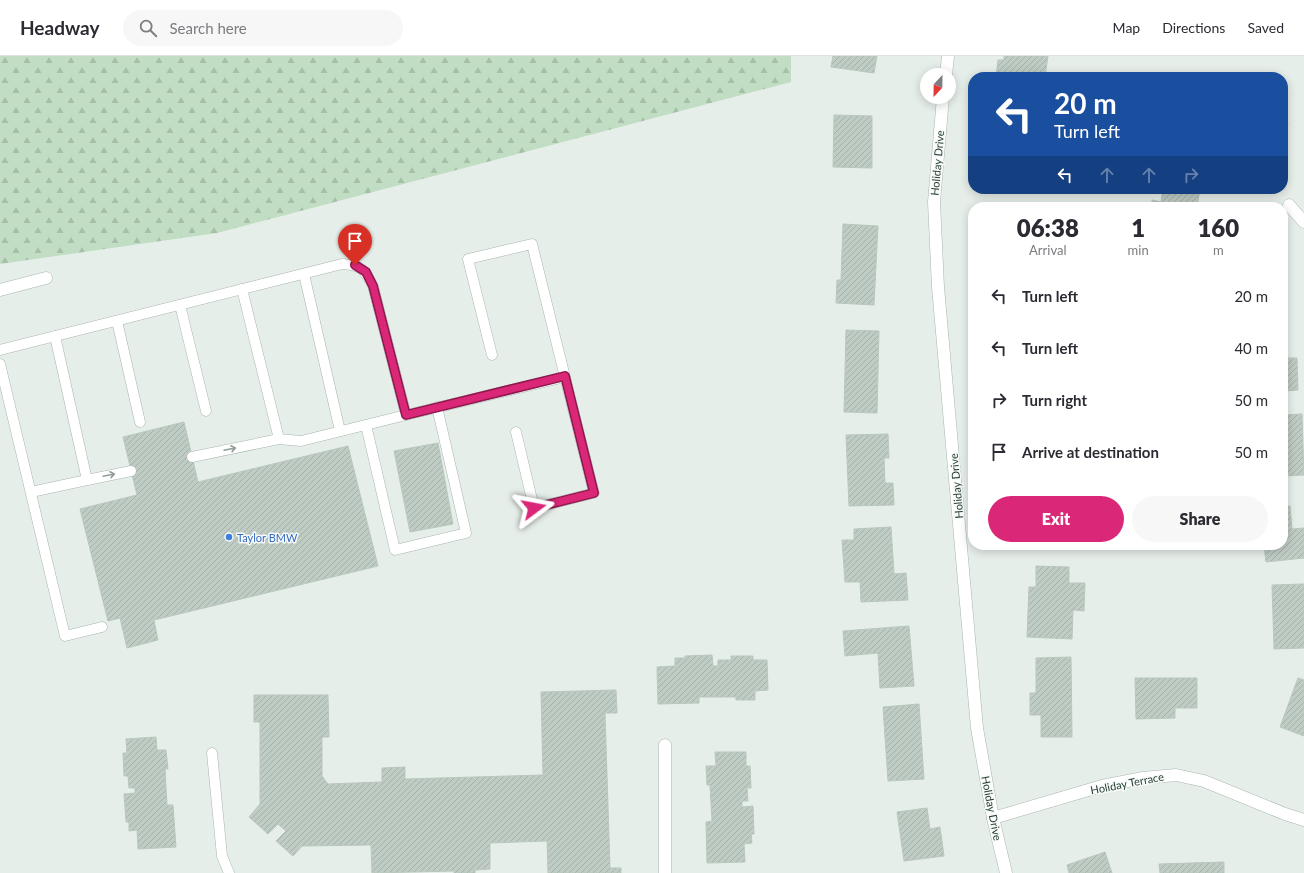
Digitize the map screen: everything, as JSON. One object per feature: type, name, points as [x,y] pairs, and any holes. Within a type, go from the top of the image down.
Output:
[{"type":"street","points":[[947,68],[948,56]]},
{"type":"street","name":"Holiday Drive","points":[[942,104],[934,202],[938,287],[977,728],[993,818],[1006,873]]},
{"type":"street","points":[[1289,205],[1304,222]]},
{"type":"street","points":[[0,290],[46,278]]},
{"type":"street","points":[[665,745],[665,873]]},
{"type":"street","name":"Holiday Terrace","points":[[993,818],[1102,786],[1143,778],[1176,775],[1204,781],[1285,814],[1304,820]]},
{"type":"lane","points":[[492,355],[468,259],[532,244],[594,493],[534,508],[516,432]]},
{"type":"lane","points":[[0,350],[342,264],[355,265],[366,272],[373,286],[406,415]]},
{"type":"lane","points":[[304,274],[340,432]]},
{"type":"lane","points":[[242,289],[279,439]]},
{"type":"lane","points":[[180,305],[206,411]]},
{"type":"lane","points":[[117,320],[140,422]]},
{"type":"lane","points":[[55,336],[87,480]]},
{"type":"lane","points":[[0,364],[65,636],[102,627]]},
{"type":"lane","points":[[192,457],[279,439],[301,441],[565,376]]},
{"type":"lane","points":[[366,425],[395,550],[466,533],[437,407]]},
{"type":"lane","points":[[31,492],[131,471]]},
{"type":"lane","points":[[212,753],[222,856],[229,873]]},
{"type":"green space","points":[[0,56],[791,56],[791,82],[217,233],[0,264]]},
{"type":"building","points":[[833,56],[877,56],[874,73],[831,67]]},
{"type":"building","points":[[1004,56],[1048,56],[1046,72],[997,72],[998,60],[1004,60]]},
{"type":"building","points":[[834,115],[872,116],[872,168],[833,167]]},
{"type":"building","points":[[1162,194],[1199,194],[1198,202],[1161,202]]},
{"type":"building","points":[[843,224],[878,226],[874,305],[836,303],[837,280],[841,280]]},
{"type":"building","points":[[846,330],[879,331],[877,413],[844,412]]},
{"type":"building","points":[[1288,358],[1297,358],[1298,390],[1288,391]]},
{"type":"building","points":[[1302,414],[1304,475],[1288,476],[1288,415]]},
{"type":"building","name":"Taylor BMW","points":[[184,422],[198,482],[348,446],[378,566],[154,620],[158,640],[127,648],[120,618],[108,621],[80,509],[137,495],[123,437]]},
{"type":"building","points":[[888,434],[889,458],[884,458],[885,483],[893,483],[894,505],[849,506],[846,435]]},
{"type":"building","points":[[438,443],[453,524],[410,532],[394,451]]},
{"type":"building","points":[[1288,506],[1290,506],[1292,529],[1304,528],[1304,558],[1266,562],[1265,550],[1288,550]]},
{"type":"building","points":[[891,527],[894,574],[906,573],[908,600],[861,602],[860,582],[845,582],[842,540],[854,540],[854,529]]},
{"type":"building","points":[[1036,566],[1069,567],[1069,583],[1085,583],[1084,611],[1073,610],[1072,639],[1027,637],[1029,587],[1036,587]]},
{"type":"building","points":[[1304,584],[1304,648],[1274,649],[1272,585]]},
{"type":"building","points":[[909,626],[914,686],[880,688],[878,653],[845,656],[843,631]]},
{"type":"building","points":[[712,655],[713,666],[718,666],[718,660],[731,660],[731,656],[753,656],[753,660],[767,660],[768,690],[755,691],[755,700],[736,700],[736,697],[699,697],[699,703],[658,704],[657,667],[675,666],[675,658]]},
{"type":"building","points":[[1071,657],[1072,737],[1041,737],[1041,715],[1030,715],[1030,693],[1036,693],[1036,658]]},
{"type":"building","points":[[1135,678],[1197,678],[1197,708],[1175,708],[1175,718],[1136,719]]},
{"type":"building","points":[[1298,678],[1304,680],[1304,736],[1280,727]]},
{"type":"building","points":[[616,690],[617,713],[605,713],[610,868],[621,868],[621,873],[548,873],[547,841],[490,843],[490,869],[475,870],[475,873],[454,873],[454,871],[372,873],[371,845],[302,846],[293,856],[276,841],[286,831],[278,824],[268,834],[249,817],[260,804],[260,722],[254,722],[254,695],[328,695],[329,737],[322,737],[322,776],[328,784],[382,782],[382,768],[405,767],[405,779],[543,775],[541,692]]},
{"type":"building","points":[[919,704],[924,779],[888,781],[883,707]]},
{"type":"building","points":[[156,737],[157,750],[166,750],[168,769],[165,769],[167,805],[173,805],[176,847],[138,849],[137,830],[129,831],[129,822],[126,822],[124,794],[135,793],[135,788],[129,788],[128,776],[124,776],[123,753],[127,753],[126,739]]},
{"type":"building","points":[[715,752],[746,752],[746,766],[750,766],[751,788],[747,788],[748,801],[742,801],[742,807],[753,806],[754,834],[751,834],[752,843],[744,844],[745,862],[707,863],[706,822],[712,821],[710,785],[707,785],[706,766],[716,766]]},
{"type":"building","points":[[927,808],[930,829],[940,827],[944,856],[904,861],[897,812]]},
{"type":"building","points":[[1105,852],[1112,873],[1069,873],[1067,865]]},
{"type":"building","points":[[1224,862],[1224,873],[1160,873],[1159,864]]},
{"type":"place","name":"Taylor BMW","points":[[229,537]]},
{"type":"route","points":[[355,265],[366,272],[373,286],[406,415],[565,376],[594,493],[534,508]]}]
